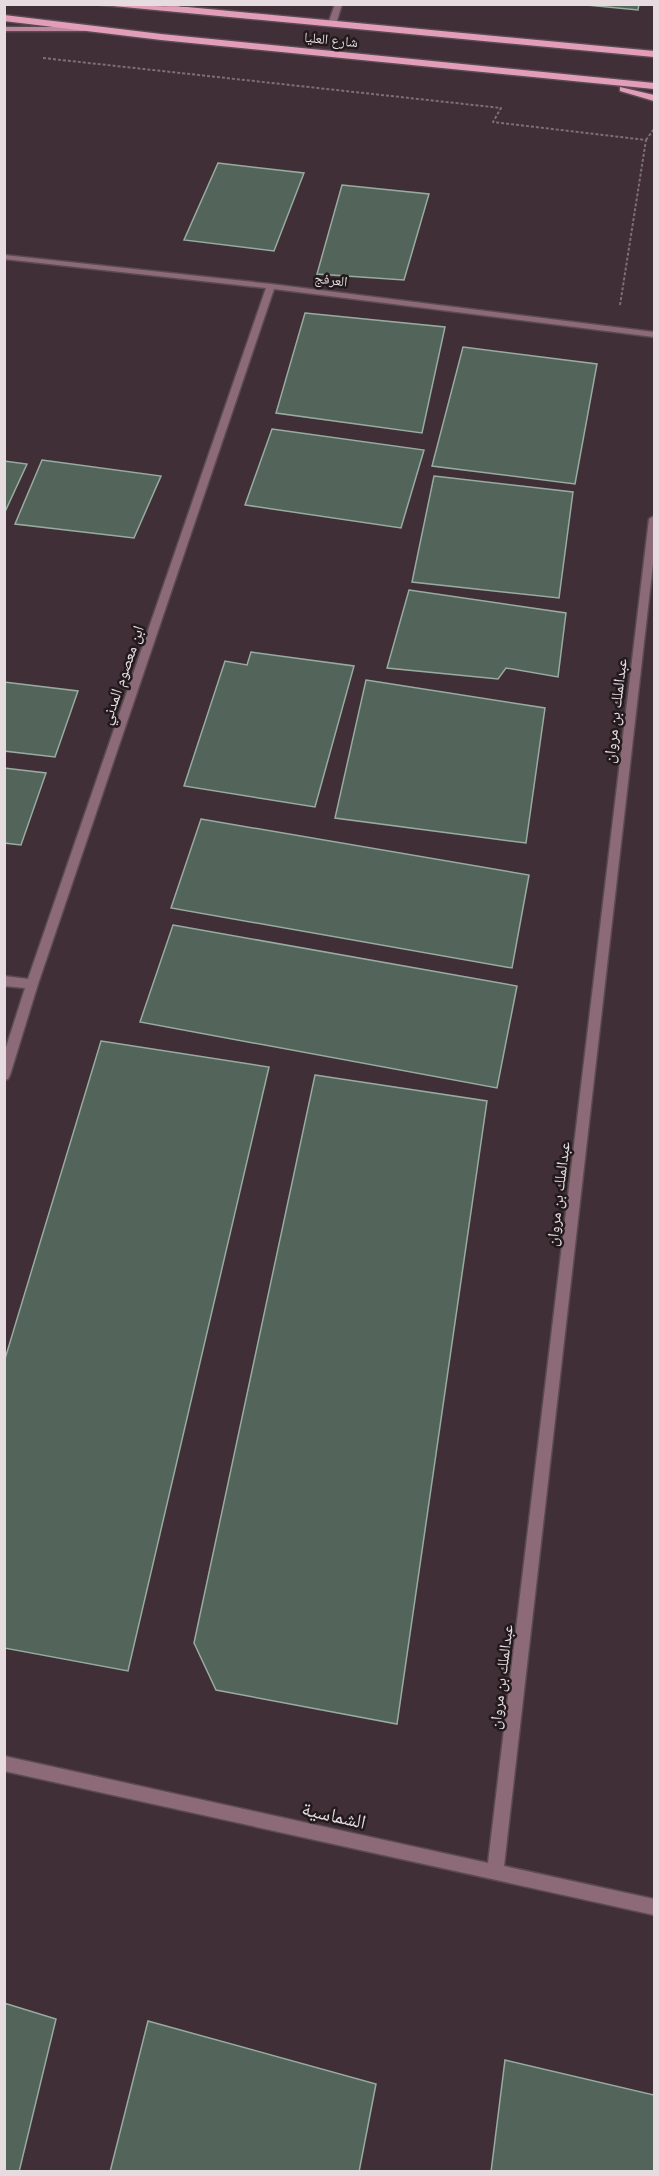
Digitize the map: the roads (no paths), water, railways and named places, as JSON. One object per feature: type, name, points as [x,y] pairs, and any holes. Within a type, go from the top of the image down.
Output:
[{"type":"main road","name":"شارع العليا","points":[[96,4],[187,10],[654,54]]},
{"type":"main road","name":"شارع العليا","points":[[4,18],[654,86]]},
{"type":"main road","points":[[588,79],[654,98]]},
{"type":"street","points":[[161,4],[187,10]]},
{"type":"street","points":[[332,24],[339,4]]},
{"type":"street","points":[[4,29],[93,29]]},
{"type":"street","name":"العرفج","points":[[4,257],[271,286],[654,334]]},
{"type":"street","name":"ابن معصوم المدني","points":[[4,1075],[32,984],[271,286]]},
{"type":"street","name":"عبدالملك بن مروان","points":[[495,1873],[654,519]]},
{"type":"street","points":[[4,981],[32,984]]},
{"type":"street","name":"الشماسية","points":[[4,1763],[654,1907]]}]
